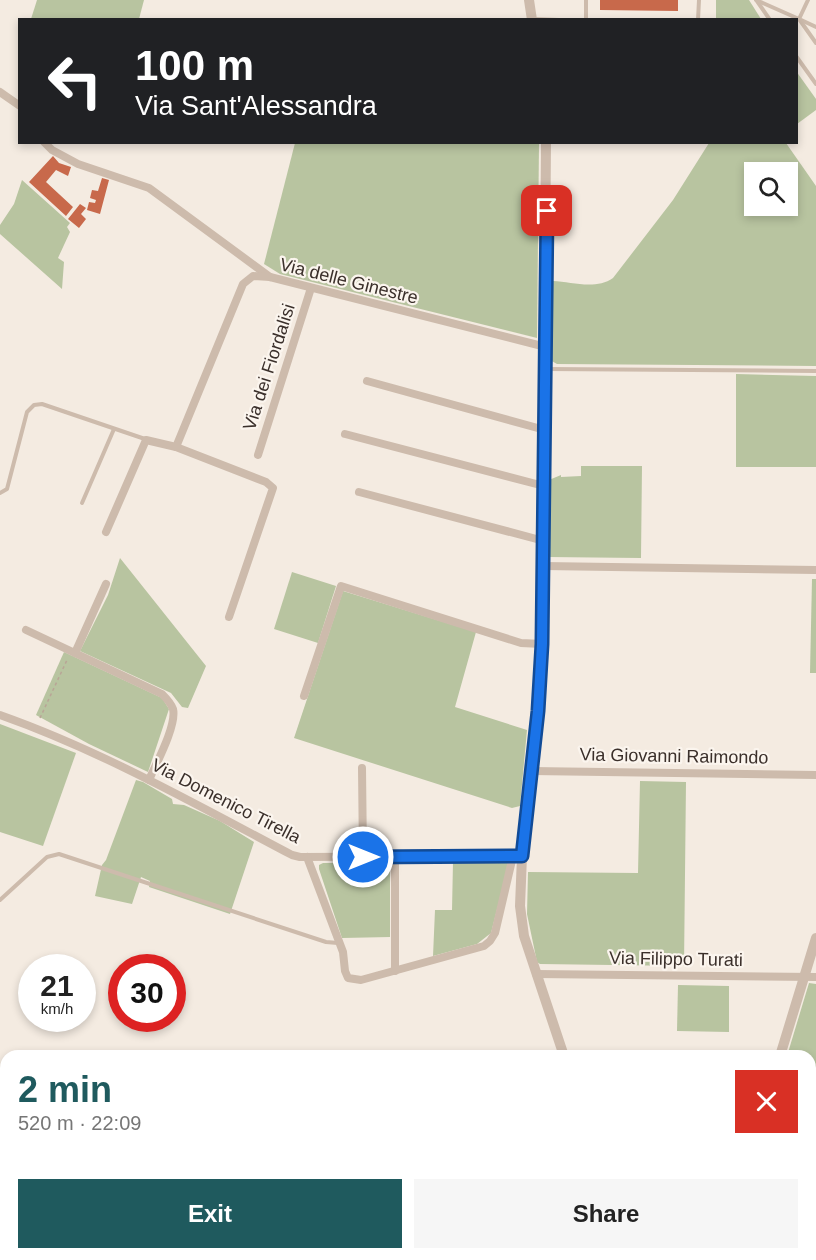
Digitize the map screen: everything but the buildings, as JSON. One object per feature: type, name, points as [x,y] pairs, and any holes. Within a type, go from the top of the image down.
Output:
[{"type":"street","points":[[529,0],[532,18]]},
{"type":"street","points":[[0,92],[18,105]]},
{"type":"street","points":[[46,144],[52,150],[78,164],[149,188],[270,277]]},
{"type":"street","points":[[307,857],[343,952],[345,971],[348,978],[352,980],[361,980],[484,946],[495,933],[518,856],[532,771],[538,711],[544,567],[546,144]]},
{"type":"street","name":"Via delle Ginestre","points":[[176,447],[243,284],[253,276],[270,277],[546,347]]},
{"type":"street","name":"Via dei Fiordalisi","points":[[258,455],[311,288]]},
{"type":"street","points":[[367,381],[545,430]]},
{"type":"street","points":[[345,434],[544,486]]},
{"type":"street","points":[[106,532],[146,440],[176,447],[266,482],[273,488],[229,617]]},
{"type":"street","points":[[359,492],[544,541]]},
{"type":"street","points":[[544,567],[816,570]]},
{"type":"street","points":[[73,652],[106,584]]},
{"type":"street","points":[[304,696],[341,586],[521,643],[542,644]]},
{"type":"street","points":[[26,630],[162,694],[169,701],[174,710],[172,725],[149,780]]},
{"type":"street","name":"Via Domenico Tirella","points":[[0,715],[103,756],[292,855],[307,857],[518,856]]},
{"type":"street","points":[[362,768],[363,857]]},
{"type":"street","name":"Via Giovanni Raimondo","points":[[532,771],[816,775]]},
{"type":"street","points":[[518,856],[524,936],[562,1050]]},
{"type":"street","points":[[395,857],[395,971]]},
{"type":"street","points":[[782,1050],[816,938]]},
{"type":"street","name":"Via Filippo Turati","points":[[536,974],[816,977]]},
{"type":"lane","points":[[586,0],[586,18]]},
{"type":"lane","points":[[698,18],[699,0]]},
{"type":"lane","points":[[756,0],[797,18]]},
{"type":"lane","points":[[756,0],[769,18]]},
{"type":"lane","points":[[799,19],[808,0]]},
{"type":"lane","points":[[799,19],[816,27]]},
{"type":"lane","points":[[799,19],[816,43]]},
{"type":"lane","points":[[798,59],[816,84]]},
{"type":"lane","points":[[545,369],[816,371]]},
{"type":"lane","points":[[0,493],[7,489],[27,412],[34,405],[42,404],[146,440]]},
{"type":"lane","points":[[82,503],[114,429]]},
{"type":"lane","points":[[0,900],[47,857],[59,854],[326,942],[339,943]]},
{"type":"path","points":[[36,728],[73,652]]},
{"type":"green space","points":[[37,0],[144,0],[139,18],[31,18]]},
{"type":"green space","points":[[716,0],[749,0],[760,18],[716,18]]},
{"type":"green space","points":[[798,74],[816,99],[816,110],[798,123]]},
{"type":"green space","points":[[295,144],[539,144],[537,338],[280,274],[264,264]]},
{"type":"green space","points":[[708,144],[787,144],[816,186],[816,366],[557,364],[550,360],[553,281],[584,284],[606,282],[613,278],[673,200]]},
{"type":"green space","points":[[22,180],[70,223],[67,227],[70,232],[58,258],[64,262],[62,289],[0,234],[0,225],[14,204]]},
{"type":"green space","points":[[736,374],[816,376],[816,467],[736,467]]},
{"type":"green space","points":[[581,466],[642,466],[641,558],[548,557],[549,480],[561,475],[561,477],[581,476]]},
{"type":"green space","points":[[120,558],[206,666],[188,708],[182,707],[171,693],[80,651],[108,595]]},
{"type":"green space","points":[[292,572],[336,586],[318,643],[274,629]]},
{"type":"green space","points":[[812,579],[816,579],[816,673],[810,673]]},
{"type":"green space","points":[[343,591],[476,632],[455,707],[527,730],[520,806],[512,808],[294,738]]},
{"type":"green space","points":[[64,652],[162,698],[169,709],[148,772],[89,744],[36,715]]},
{"type":"green space","points":[[0,724],[76,753],[43,846],[0,832]]},
{"type":"green space","points":[[136,780],[172,799],[173,804],[184,805],[220,821],[254,842],[230,914],[149,887],[150,881],[141,877],[132,904],[95,896],[102,865],[106,860]]},
{"type":"green space","points":[[640,781],[686,782],[684,966],[540,964],[537,962],[527,914],[528,872],[638,873]]},
{"type":"green space","points":[[453,862],[509,862],[491,933],[477,944],[433,956],[435,910],[452,910]]},
{"type":"green space","points":[[323,863],[390,863],[390,937],[342,938],[319,869],[319,865]]},
{"type":"green space","points":[[809,983],[816,984],[816,1050],[789,1050]]},
{"type":"green space","points":[[678,985],[729,986],[729,1032],[677,1031]]},
{"type":"route","points":[[363,857],[522,856],[538,711],[542,644],[547,211]]}]
